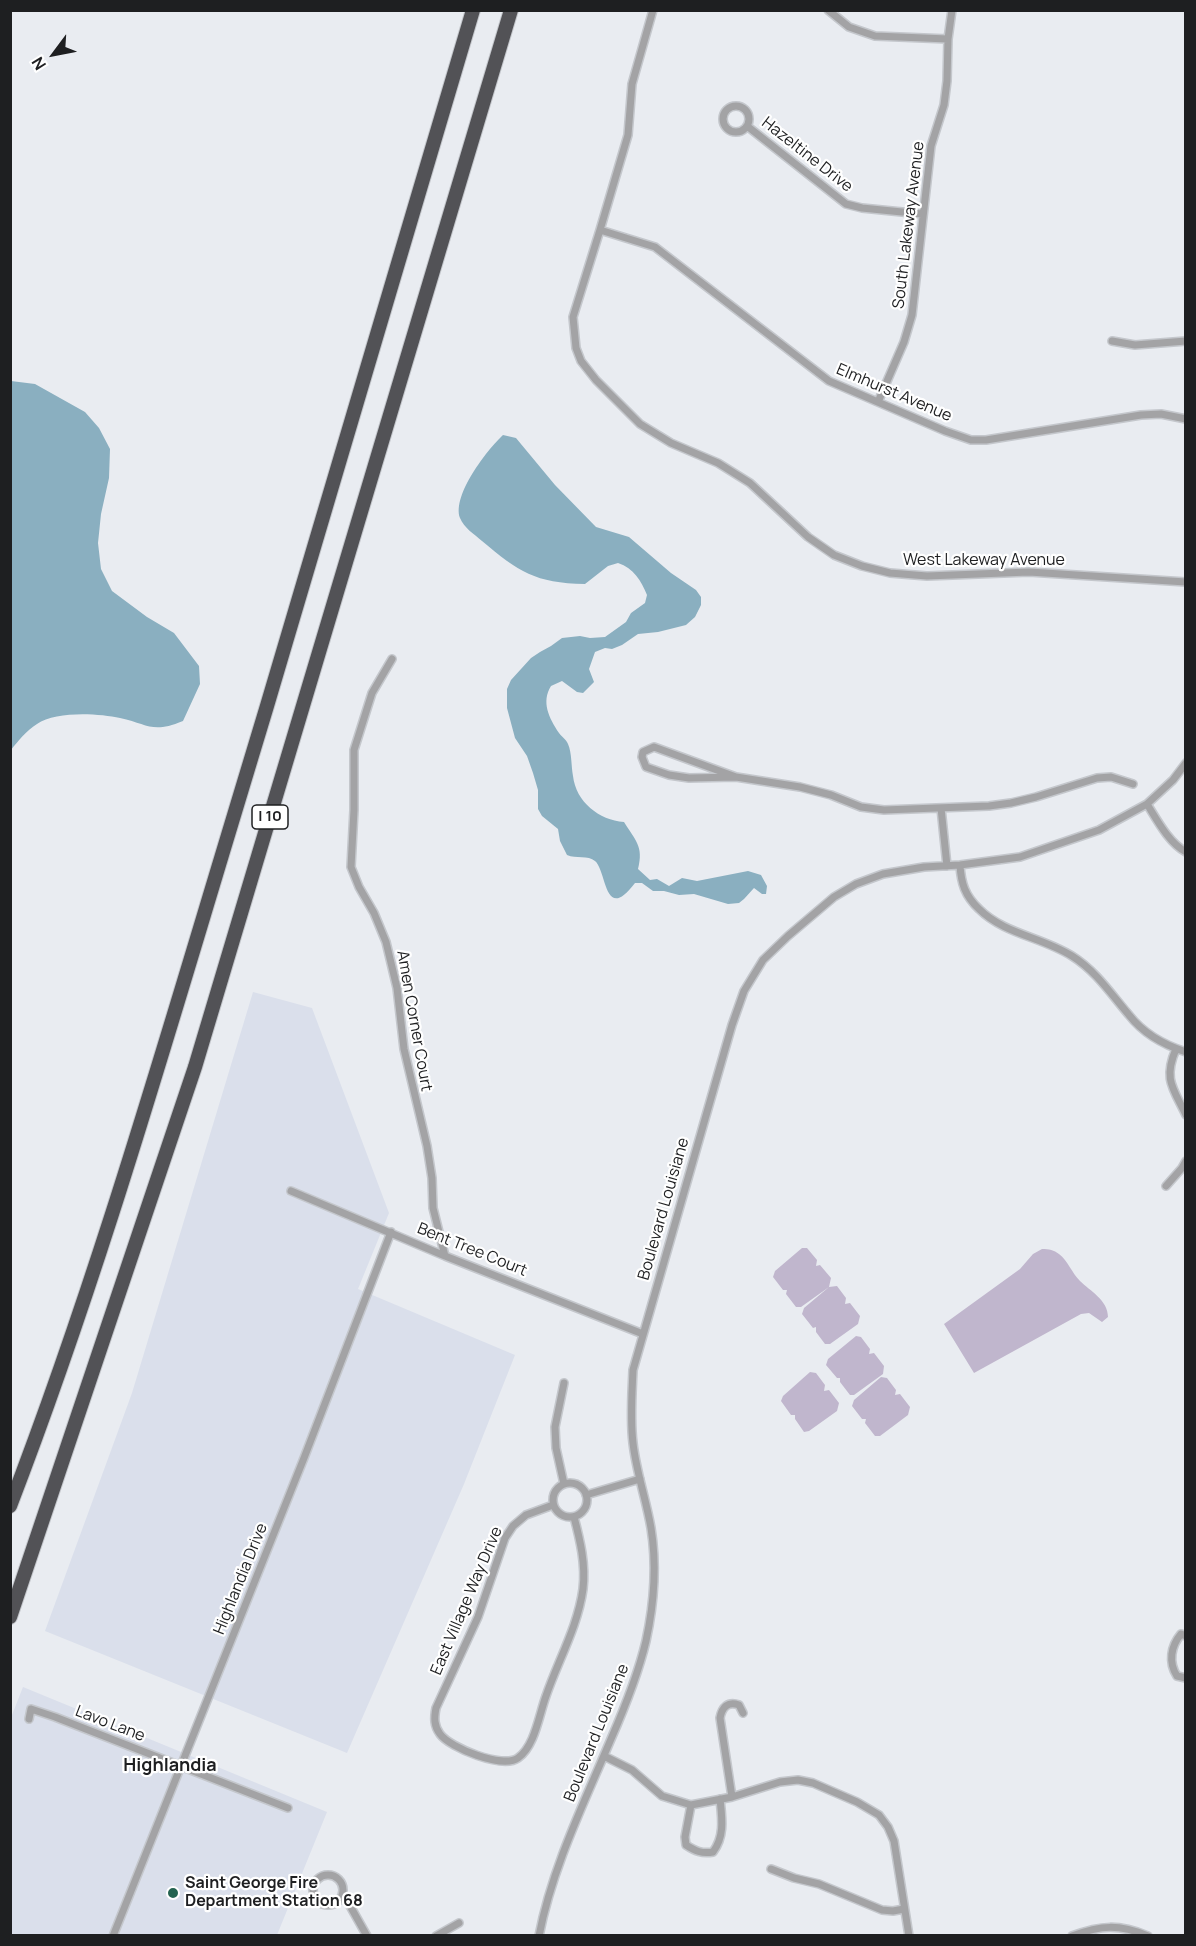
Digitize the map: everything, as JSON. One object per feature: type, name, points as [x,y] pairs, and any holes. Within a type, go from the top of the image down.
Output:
[{"type":"highway","name":"I 10","points":[[10,1506],[41,1426],[122,1185],[355,415],[473,10]]},
{"type":"highway","name":"I 10","points":[[10,1617],[195,1067],[512,10]]},
{"type":"street","points":[[600,230],[628,135],[632,84],[653,10]]},
{"type":"street","points":[[828,10],[849,27],[875,36],[948,39]]},
{"type":"street","name":"South Lakeway Avenue","points":[[878,402],[904,342],[912,315],[931,146],[944,105],[952,10]]},
{"type":"street","name":"Hazeltine Drive","points":[[747,126],[846,204],[862,208],[922,214]]},
{"type":"street","name":"West Lakeway Avenue","points":[[600,230],[573,317],[576,348],[581,361],[596,380],[639,424],[670,443],[718,463],[750,483],[808,537],[834,555],[862,566],[890,573],[927,576],[1029,572],[1185,582]]},
{"type":"street","name":"Elmhurst Avenue","points":[[600,230],[656,247],[829,381],[971,440],[993,439],[1141,415],[1161,414],[1185,419]]},
{"type":"street","points":[[1112,341],[1135,345],[1185,341]]},
{"type":"street","name":"Amen Corner Court","points":[[392,659],[372,693],[354,750],[351,867],[386,942],[398,988],[404,1049],[427,1146],[432,1178],[433,1208],[445,1256]]},
{"type":"street","points":[[736,777],[706,779],[669,776],[646,767],[642,758],[643,752],[654,747],[736,777],[800,787],[831,795],[861,807],[884,810],[1011,803],[1096,778],[1111,777],[1133,784]]},
{"type":"street","name":"Boulevard Louisiane","points":[[539,1935],[544,1907],[631,1693],[646,1641],[653,1598],[654,1564],[651,1528],[633,1443],[631,1405],[633,1370],[732,1025],[744,991],[763,960],[788,936],[834,897],[856,884],[883,874],[924,867],[1020,857],[1059,845],[1099,830],[1147,804],[1173,780],[1185,763]]},
{"type":"street","points":[[1147,804],[1164,830],[1185,852]]},
{"type":"street","points":[[941,808],[947,866]]},
{"type":"street","points":[[960,865],[961,882],[966,894],[978,909],[996,923],[1072,956],[1095,974],[1144,1030],[1163,1043],[1185,1052]]},
{"type":"street","points":[[1176,1049],[1169,1070],[1169,1082],[1185,1115]]},
{"type":"street","points":[[1166,1186],[1182,1168],[1185,1161]]},
{"type":"street","name":"Bent Tree Court","points":[[291,1191],[445,1256],[643,1334]]},
{"type":"street","name":"Highlandia Drive","points":[[113,1935],[304,1458],[391,1232]]},
{"type":"street","points":[[564,1383],[555,1427],[556,1448],[564,1484]]},
{"type":"street","points":[[586,1495],[640,1479]]},
{"type":"street","points":[[564,1484],[579,1486],[586,1495],[585,1507],[574,1517],[560,1514],[553,1505],[555,1492],[564,1484]]},
{"type":"street","name":"East Village Way Drive","points":[[553,1505],[526,1515],[513,1526],[505,1538],[478,1617],[436,1708],[434,1718],[436,1729],[441,1737],[450,1744],[497,1762],[508,1762],[517,1759],[531,1740],[578,1614],[583,1588],[584,1564],[574,1517]]},
{"type":"street","points":[[1185,1636],[1181,1634],[1174,1643],[1172,1656],[1173,1669],[1177,1676],[1185,1678]]},
{"type":"street","points":[[732,1797],[720,1718],[726,1705],[733,1703],[739,1704],[743,1713]]},
{"type":"street","name":"Lavo Lane","points":[[29,1719],[31,1710],[55,1717],[288,1808]]},
{"type":"street","points":[[604,1756],[632,1770],[663,1796],[691,1805],[732,1797],[780,1782],[798,1780],[813,1783],[857,1802],[879,1815],[894,1841],[909,1935]]},
{"type":"street","points":[[691,1805],[685,1837],[686,1845],[694,1851],[705,1854],[713,1852],[719,1844],[723,1827],[720,1799]]},
{"type":"street","points":[[771,1869],[819,1884],[882,1910],[904,1909]]},
{"type":"street","points":[[333,1875],[341,1882],[342,1897],[331,1906],[321,1904],[313,1892],[315,1883],[322,1876],[333,1875]]},
{"type":"street","points":[[342,1897],[350,1904],[367,1935]]},
{"type":"street","points":[[436,1935],[459,1923]]},
{"type":"street","points":[[1072,1935],[1090,1929],[1112,1926],[1148,1935]]},
{"type":"shaded area","points":[[253,992],[312,1008],[389,1213],[358,1289],[515,1355],[464,1484],[347,1753],[45,1631],[132,1393]]},
{"type":"shaded area","points":[[802,1248],[807,1248],[817,1260],[816,1266],[820,1265],[831,1278],[829,1287],[801,1307],[796,1307],[786,1294],[787,1290],[783,1290],[773,1277],[775,1271]]},
{"type":"shaded area","points":[[1042,1249],[1053,1251],[1062,1257],[1080,1281],[1102,1301],[1108,1317],[1102,1322],[1089,1313],[1081,1314],[974,1373],[944,1324],[1020,1269],[1033,1254]]},
{"type":"shaded area","points":[[837,1286],[846,1298],[845,1304],[850,1303],[860,1316],[858,1324],[830,1344],[825,1344],[816,1332],[816,1327],[813,1328],[802,1314],[804,1308],[829,1287]]},
{"type":"shaded area","points":[[856,1336],[861,1337],[870,1349],[869,1354],[874,1353],[884,1366],[883,1374],[854,1395],[850,1395],[840,1382],[840,1378],[837,1378],[826,1365],[828,1359]]},
{"type":"shaded area","points":[[810,1372],[816,1373],[825,1385],[824,1391],[829,1390],[839,1403],[837,1411],[809,1431],[804,1432],[795,1419],[795,1415],[791,1415],[781,1401],[783,1396]]},
{"type":"shaded area","points":[[881,1377],[887,1378],[896,1390],[895,1395],[900,1394],[910,1407],[908,1415],[880,1436],[875,1436],[865,1423],[866,1419],[862,1419],[852,1406],[854,1400]]},
{"type":"shaded area","points":[[23,1687],[327,1812],[277,1935],[11,1935],[10,1720]]},
{"type":"water","points":[[11,381],[35,384],[85,412],[99,428],[110,449],[109,478],[101,514],[98,543],[101,569],[112,591],[147,617],[174,633],[199,666],[200,684],[183,721],[164,727],[150,727],[100,715],[65,715],[45,720],[33,727],[11,750]]},
{"type":"water","points":[[503,435],[516,438],[555,485],[596,527],[629,537],[671,573],[696,590],[701,597],[701,605],[695,617],[686,625],[638,634],[622,645],[595,652],[589,669],[594,682],[583,693],[577,692],[562,681],[551,686],[546,704],[547,710],[555,727],[568,744],[573,776],[579,794],[590,808],[606,818],[624,822],[639,849],[638,869],[650,880],[657,879],[669,886],[682,878],[697,881],[748,871],[761,875],[767,886],[766,894],[754,888],[739,903],[728,904],[694,894],[679,895],[653,891],[642,883],[635,883],[625,894],[617,898],[612,897],[595,861],[567,855],[560,841],[558,829],[542,816],[538,809],[538,790],[533,773],[527,756],[515,738],[507,708],[507,689],[511,680],[531,658],[562,638],[605,637],[626,622],[631,613],[645,603],[647,595],[636,576],[624,565],[618,563],[608,566],[585,584],[553,581],[529,574],[507,561],[467,528],[460,518],[461,497],[480,462]]},
{"type":"place","name":"Saint George Fire Department Station 68","points":[[173,1893]]},
{"type":"district","name":"Highlandia","points":[[170,1766]]}]
